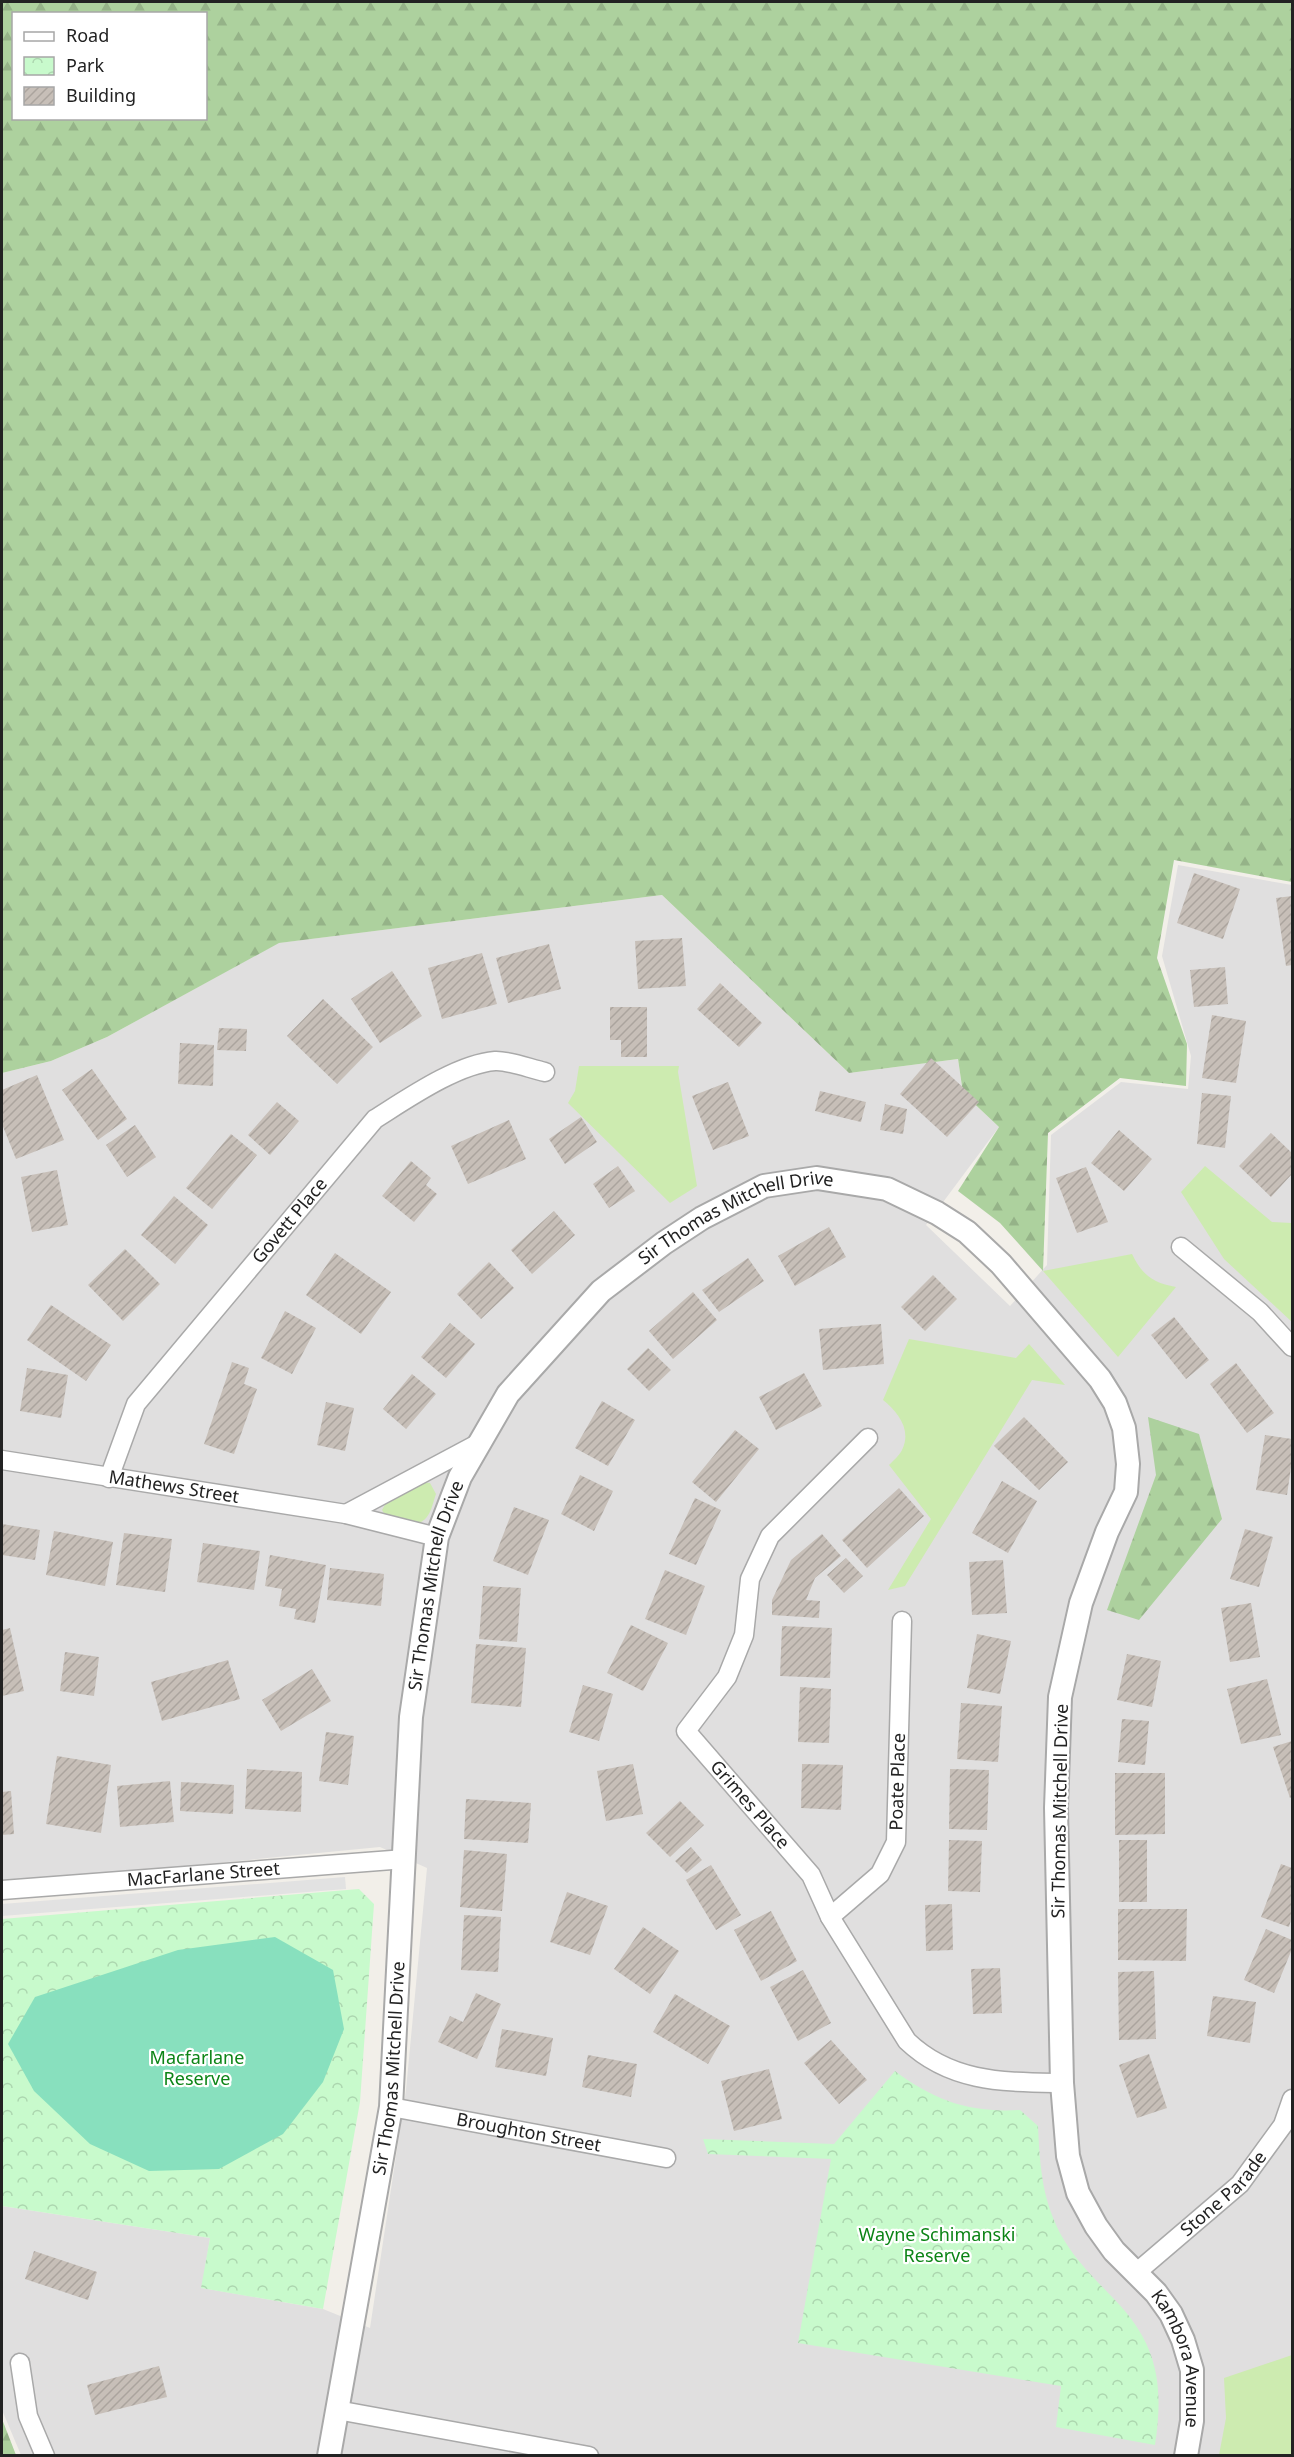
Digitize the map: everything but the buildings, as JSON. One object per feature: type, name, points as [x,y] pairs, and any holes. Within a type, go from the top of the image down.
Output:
[{"type":"street","name":"Govett Place","points":[[109,1478],[136,1404],[375,1119],[456,1072],[496,1061],[545,1072]]},
{"type":"street","name":"Sir Thomas Mitchell Drive","points":[[329,2456],[391,2107],[411,1717],[437,1537],[460,1477],[508,1394],[601,1291],[664,1243],[702,1218],[764,1186],[817,1178],[887,1189],[947,1219],[967,1232],[1000,1264],[1101,1379],[1115,1403],[1124,1428],[1128,1464],[1126,1492],[1107,1532],[1081,1603],[1060,1697],[1056,1808],[1062,2083],[1068,2156],[1078,2193],[1096,2226],[1108,2243],[1137,2272]]},
{"type":"street","points":[[1180,1247],[1260,1312],[1293,1347]]},
{"type":"street","name":"Grimes Place","points":[[868,1438],[770,1536],[750,1579],[744,1635],[727,1677],[686,1731],[811,1875],[830,1917],[907,2041],[922,2056],[956,2073],[1003,2082],[1062,2083]]},
{"type":"street","points":[[346,1514],[481,1442]]},
{"type":"street","name":"Mathews Street","points":[[2,1460],[346,1514],[437,1537]]},
{"type":"street","name":"Poate Place","points":[[830,1917],[880,1874],[896,1842],[903,1621]]},
{"type":"street","name":"MacFarlane Street","points":[[2,1890],[405,1859]]},
{"type":"street","name":"Stone Parade","points":[[1137,2272],[1240,2184],[1283,2125],[1293,2099]]},
{"type":"street","name":"Broughton Street","points":[[391,2107],[666,2158]]},
{"type":"street","name":"Kambora Avenue","points":[[1137,2272],[1171,2314],[1183,2340],[1191,2370],[1192,2421],[1186,2456]]},
{"type":"street","points":[[20,2363],[28,2416],[45,2456]]},
{"type":"street","points":[[337,2410],[589,2456]]},
{"type":"shaded area","points":[[1178,865],[1292,885],[1292,2455],[21,2455],[2,2410],[2,2206],[210,2238],[202,2288],[323,2309],[370,2328],[406,2090],[427,1868],[380,1847],[2,1884],[2,1073],[51,1061],[107,1037],[278,943],[662,895],[849,1073],[958,1059],[963,1093],[999,1127],[926,1225],[1010,1306],[1047,1265],[1051,1135],[1121,1082],[1188,1089],[1191,1056],[1162,956]]},
{"type":"shaded area","points":[[345,1877],[346,1889],[2,1916],[2,1904]]},
{"type":"green space","points":[[2,2],[1292,2],[1292,882],[1174,860],[1157,958],[1187,1044],[1186,1086],[1120,1078],[1048,1133],[1043,1271],[1000,1223],[958,1191],[999,1127],[963,1093],[958,1059],[849,1073],[662,895],[279,943],[107,1037],[51,1061],[2,1073]]},
{"type":"green space","points":[[579,1066],[679,1066],[678,1072],[697,1186],[670,1203],[568,1103],[575,1091]]},
{"type":"green space","points":[[1205,1166],[1272,1222],[1292,1223],[1292,1322],[1224,1259],[1181,1192]]},
{"type":"green space","points":[[1132,1254],[1149,1277],[1176,1287],[1118,1357],[1043,1271]]},
{"type":"green space","points":[[909,1339],[1016,1358],[1029,1344],[1065,1385],[1032,1380],[905,1586],[888,1590],[931,1519],[889,1465],[902,1450],[905,1435],[902,1422],[883,1400]]},
{"type":"green space","points":[[1148,1417],[1199,1434],[1222,1519],[1139,1620],[1107,1610],[1156,1475]]},
{"type":"green space","points":[[422,1482],[430,1483],[436,1494],[430,1511],[423,1521],[419,1523],[385,1515],[382,1510],[386,1503]]},
{"type":"green space","name":"Macfarlane Reserve","points":[[359,1889],[374,1904],[360,2102],[323,2309],[201,2288],[210,2238],[2,2206],[2,1919]]},
{"type":"green space","points":[[275,1937],[333,1970],[344,2029],[323,2082],[283,2134],[219,2169],[149,2171],[90,2144],[34,2091],[8,2044],[35,1997],[178,1950]]},
{"type":"green space","name":"Wayne Schimanski Reserve","points":[[895,2071],[924,2090],[954,2103],[985,2109],[1020,2110],[1038,2126],[1044,2184],[1057,2226],[1075,2256],[1129,2316],[1149,2349],[1158,2384],[1159,2403],[1155,2445],[1056,2427],[1061,2386],[798,2343],[831,2159],[708,2154],[703,2139],[834,2144]]},
{"type":"green space","points":[[1292,2355],[1292,2455],[1219,2455],[1226,2418],[1224,2378]]},
{"type":"green space","points":[[2,2419],[16,2455],[2,2455]]}]
